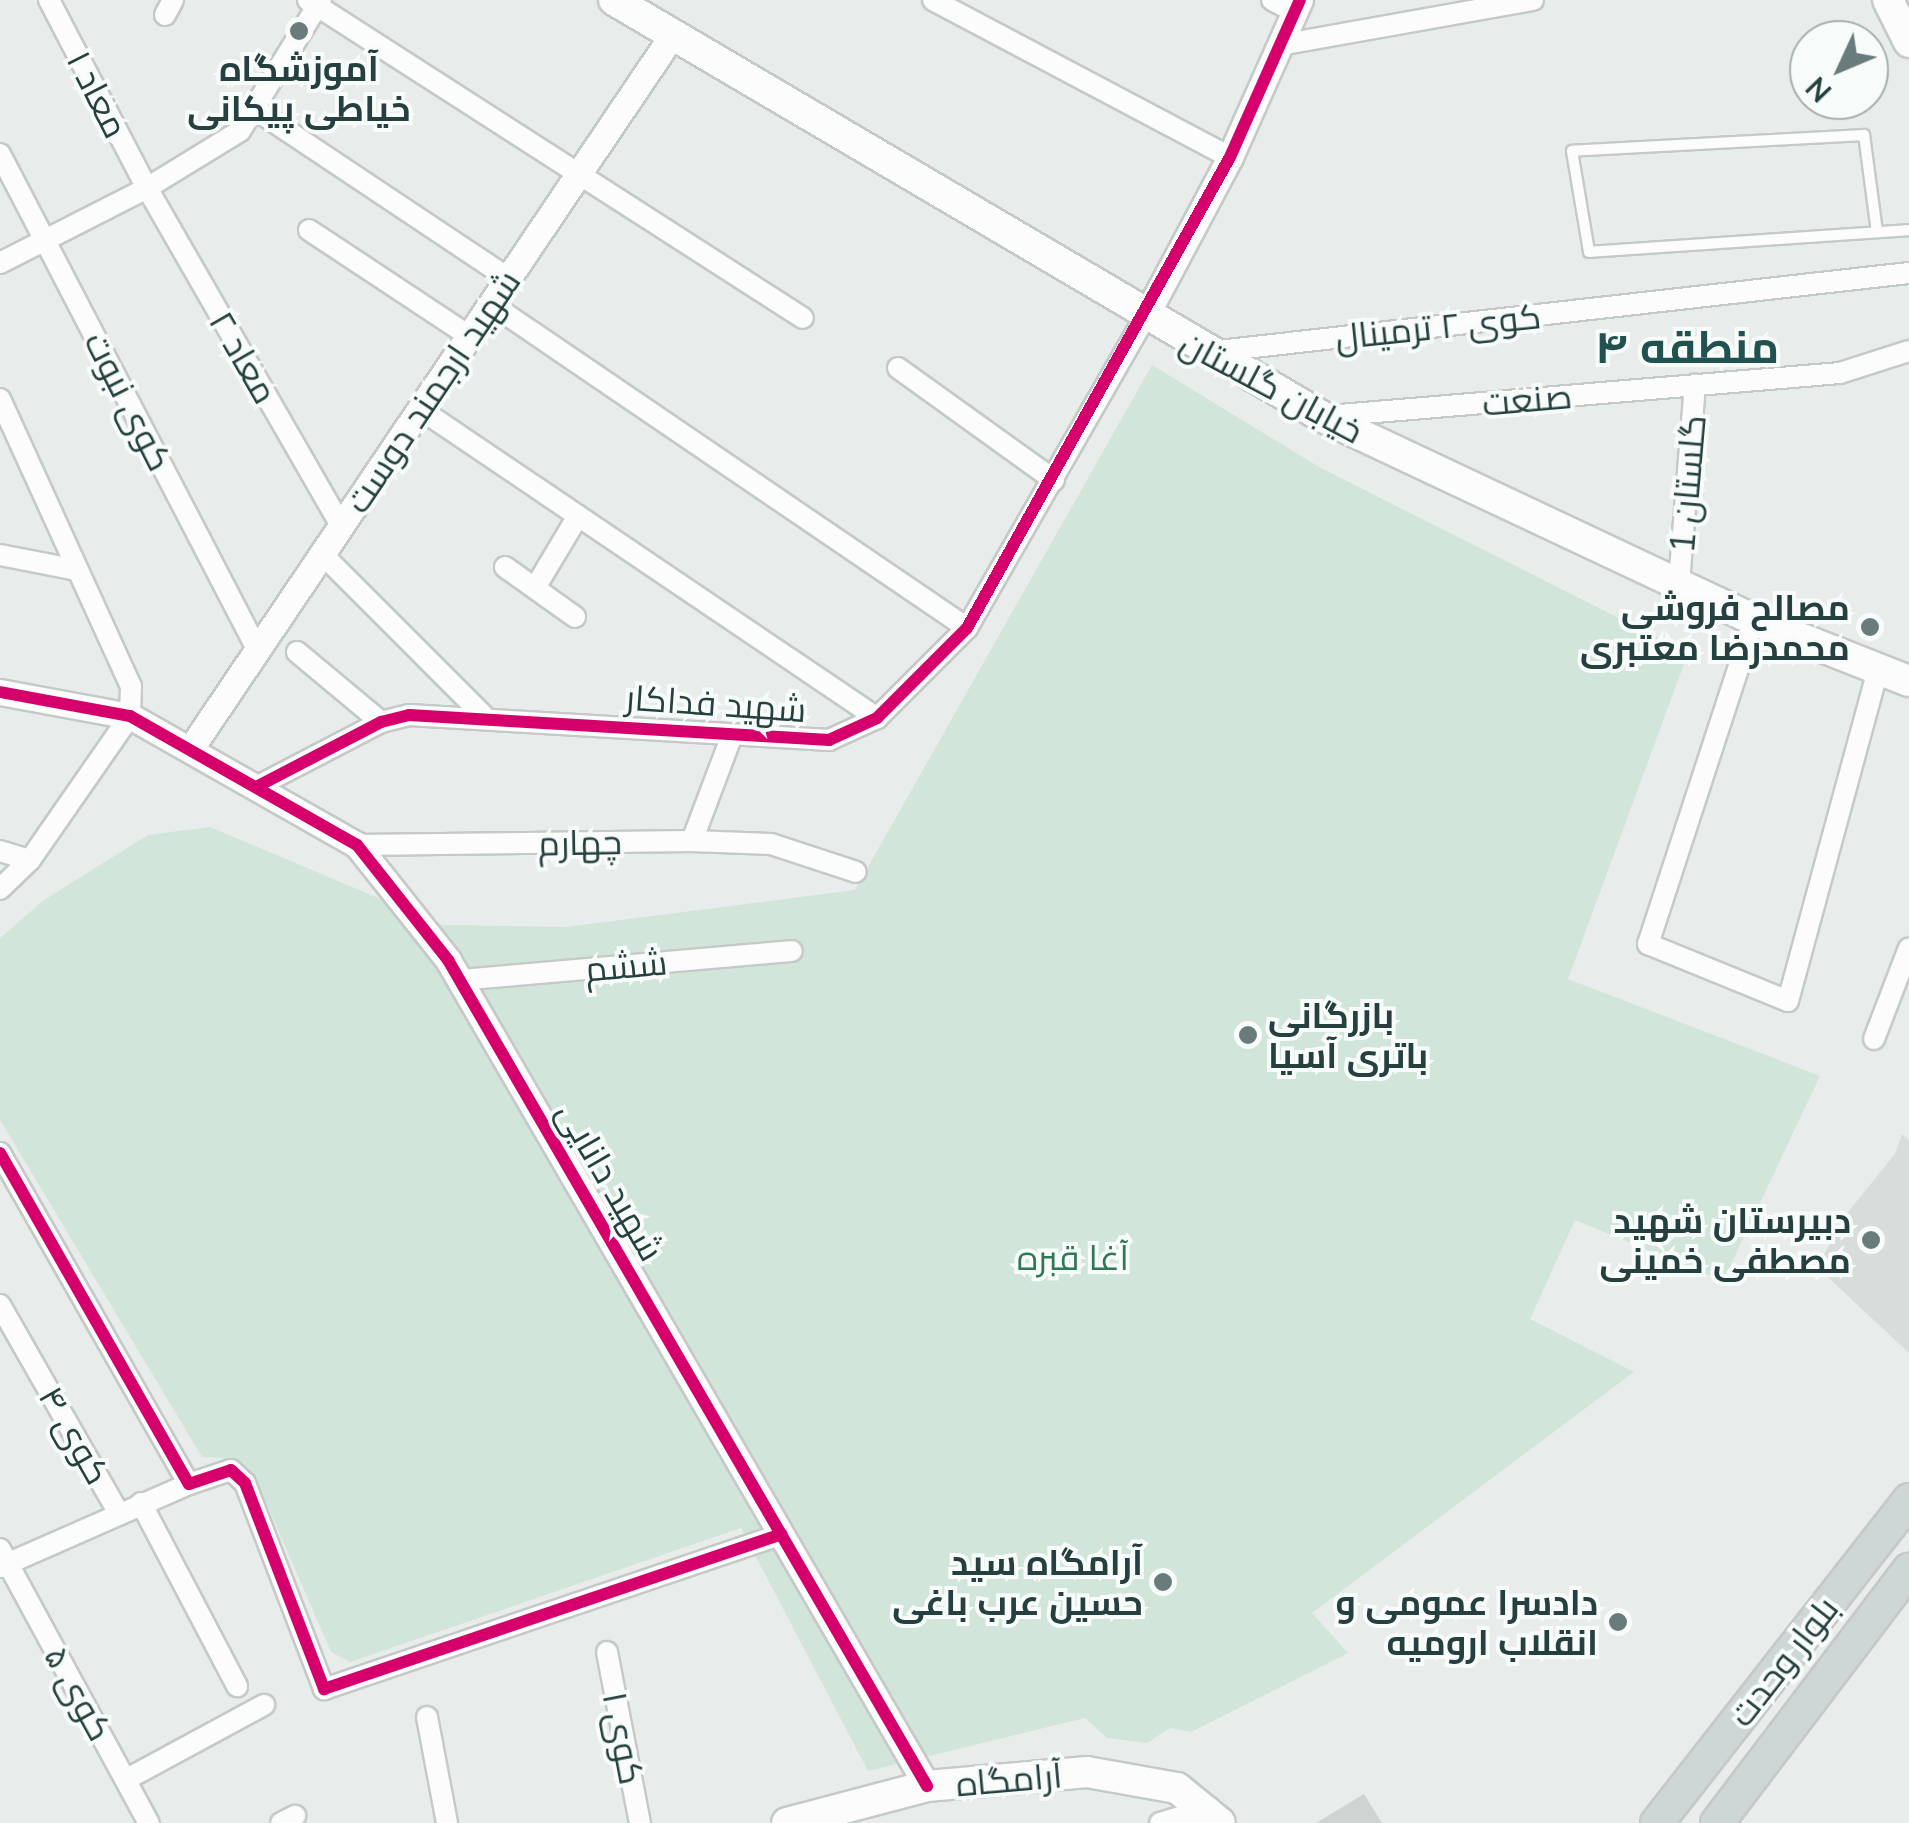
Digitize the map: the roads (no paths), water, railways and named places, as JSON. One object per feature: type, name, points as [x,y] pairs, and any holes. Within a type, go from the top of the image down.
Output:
[{"type":"main road","points":[[1888,0],[1909,42]]},
{"type":"main road","name":"خیابان گلستان","points":[[627,4],[1145,317],[1321,416],[1754,620],[1877,673],[1909,681]]},
{"type":"main road","name":"بلوار وحدت","points":[[1657,1823],[1909,1500]]},
{"type":"main road","name":"بلوار وحدت","points":[[1717,1823],[1909,1570]]},
{"type":"main road","name":"آرامگاه","points":[[788,1823],[927,1786],[1087,1772],[1177,1788],[1215,1816]]},
{"type":"street","name":"معاد ۱","points":[[49,0],[147,188]]},
{"type":"street","points":[[933,0],[1230,157]]},
{"type":"street","points":[[1280,45],[1533,0]]},
{"type":"street","points":[[0,262],[147,188],[240,132],[316,2],[803,318]]},
{"type":"street","points":[[1145,317],[1230,157],[1280,45],[1289,4]]},
{"type":"street","name":"شهید ارجمند دوست","points":[[191,748],[673,34]]},
{"type":"street","points":[[253,108],[508,278]]},
{"type":"street","name":"کوی نبوت","points":[[0,154],[257,649]]},
{"type":"street","name":"معاد ۲","points":[[147,188],[341,525]]},
{"type":"street","points":[[310,230],[469,336]]},
{"type":"street","name":"کوی ۲ ترمینال","points":[[1205,352],[1909,273]]},
{"type":"street","points":[[491,304],[967,628]]},
{"type":"street","name":"شهید فداکار","points":[[258,786],[381,722],[409,715],[483,715],[732,738],[829,740],[877,718],[967,628],[1145,317]]},
{"type":"street","name":"صنعت","points":[[1321,416],[1840,373],[1909,351]]},
{"type":"street","points":[[898,368],[1054,480]]},
{"type":"street","name":"گلستان 1","points":[[1679,583],[1695,385]]},
{"type":"street","points":[[0,399],[131,686],[130,716],[30,860],[0,889]]},
{"type":"street","points":[[420,409],[877,718]]},
{"type":"street","points":[[534,588],[578,516]]},
{"type":"street","points":[[322,554],[483,715]]},
{"type":"street","points":[[0,555],[78,570]]},
{"type":"street","points":[[505,567],[575,616]]},
{"type":"street","points":[[1754,620],[1648,944],[1788,1001],[1877,673]]},
{"type":"street","points":[[297,652],[381,722]]},
{"type":"street","name":"شهید دانایی","points":[[0,692],[130,716],[357,845],[460,980],[927,1786]]},
{"type":"street","points":[[692,841],[732,738]]},
{"type":"street","name":"چهارم","points":[[357,845],[692,841],[771,844],[856,872]]},
{"type":"street","points":[[0,852],[30,860]]},
{"type":"street","points":[[1874,1038],[1909,948]]},
{"type":"street","name":"ششم","points":[[460,980],[792,951]]},
{"type":"street","points":[[0,1152],[189,1484]]},
{"type":"street","name":"کوی ۴","points":[[0,1305],[119,1514]]},
{"type":"street","points":[[3,1560],[231,1470],[246,1483],[324,1689],[781,1534]]},
{"type":"street","points":[[141,1503],[238,1686]]},
{"type":"street","name":"کوی ۵","points":[[3,1560],[148,1823]]},
{"type":"street","name":"کوی ۱","points":[[607,1652],[640,1823]]},
{"type":"street","points":[[127,1779],[264,1706]]},
{"type":"street","points":[[428,1717],[447,1823]]},
{"type":"street","points":[[1160,1823],[1215,1816]]},
{"type":"lane","points":[[1877,232],[1864,135],[1572,151],[1589,252],[1909,230]]},
{"type":"place","name":"آموزشگاه خیاطی پیکانی","points":[[299,31]]},
{"type":"place","name":"مصالح فروشی محمدرضا معتبری","points":[[1870,627]]},
{"type":"place","name":"بازرگانی باتری آسیا","points":[[1248,1035]]},
{"type":"place","name":"دبیرستان شهید مصطفی خمینی","points":[[1871,1240]]},
{"type":"place","name":"آرامگاه سید حسین عرب باغی","points":[[1163,1582]]},
{"type":"place","name":"دادسرا عمومی و انقلاب ارومیه","points":[[1618,1622]]},
{"type":"district","name":"منطقه ۴","points":[[1687,347]]},
{"type":"park label","name":"آغا قبره","points":[[1073,1257]]}]
